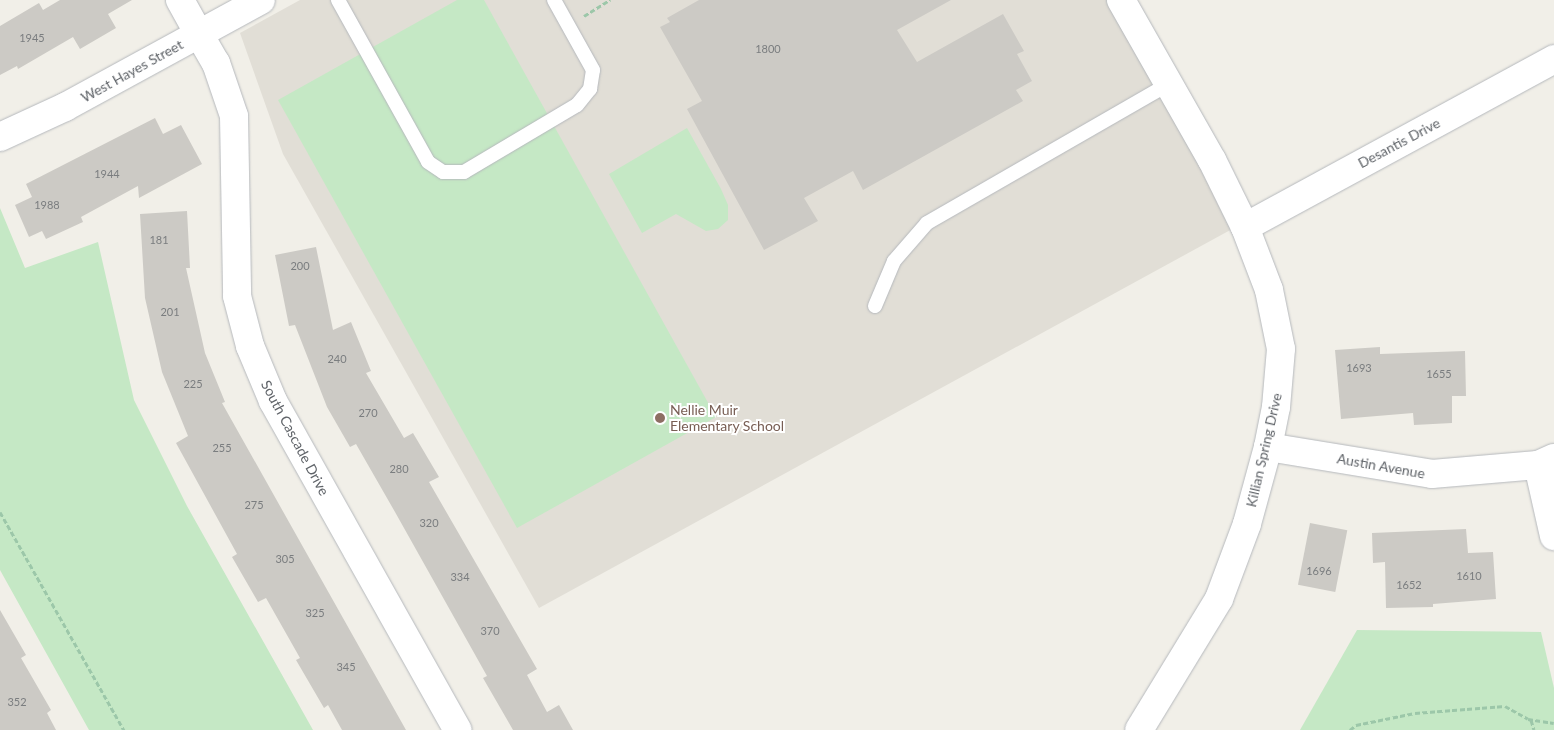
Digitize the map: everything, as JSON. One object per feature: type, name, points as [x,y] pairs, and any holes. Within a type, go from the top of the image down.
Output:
[{"type":"street","name":"South Cascade Drive","points":[[180,0],[216,63],[234,116],[237,296],[250,346],[273,401],[458,730]]},
{"type":"street","name":"West Hayes Street","points":[[0,137],[65,107],[261,0]]},
{"type":"street","name":"Killian Spring Drive","points":[[1122,0],[1245,227],[1269,290],[1281,349],[1276,407],[1268,446],[1247,524],[1219,599],[1139,730]]},
{"type":"street","name":"Desantis Drive","points":[[1245,227],[1554,59]]},
{"type":"street","name":"Austin Avenue","points":[[1268,446],[1432,474],[1546,461]]},
{"type":"street","points":[[1546,461],[1554,536]]},
{"type":"lane","points":[[338,0],[428,162],[443,172],[464,172],[577,105],[590,88],[593,70],[554,0]]},
{"type":"lane","points":[[875,306],[894,261],[927,223],[1169,84]]},
{"type":"path","points":[[568,26],[610,0]]},
{"type":"path","points":[[0,512],[124,730]]},
{"type":"path","points":[[1350,730],[1356,725],[1415,713],[1505,706],[1531,720],[1554,723]]},
{"type":"path","points":[[1531,720],[1534,730]]},
{"type":"shaded area","name":"Nellie Muir Elementary School","points":[[300,0],[1107,0],[1234,228],[539,608],[283,154],[240,33]]},
{"type":"green space","points":[[457,0],[484,0],[716,417],[517,528],[278,100]]},
{"type":"green space","points":[[687,128],[721,189],[728,205],[728,220],[718,229],[706,231],[676,214],[642,233],[609,174]]},
{"type":"green space","points":[[0,208],[25,268],[98,242],[134,400],[187,506],[313,730],[89,730],[0,570]]},
{"type":"green space","points":[[1357,630],[1541,632],[1554,688],[1554,730],[1300,730]]},
{"type":"building","points":[[60,0],[132,0],[108,14],[116,28],[80,49],[73,37],[18,69],[17,66],[0,75],[0,26],[39,3],[43,10]]},
{"type":"building","points":[[699,0],[951,0],[897,30],[917,62],[1003,14],[1024,51],[1017,54],[1032,81],[1016,90],[1023,101],[863,190],[853,171],[804,198],[818,221],[764,250],[687,109],[702,101],[660,27],[670,22],[667,18]]},
{"type":"building","points":[[155,118],[163,134],[181,125],[202,164],[139,198],[138,186],[81,217],[83,222],[46,239],[42,231],[29,237],[15,205],[32,197],[26,184]]},
{"type":"building","points":[[187,211],[190,268],[186,268],[205,353],[225,402],[222,403],[406,730],[342,730],[328,705],[324,708],[296,660],[300,658],[266,598],[258,602],[232,557],[237,554],[176,443],[188,436],[162,372],[145,298],[140,214]]},
{"type":"building","points":[[316,247],[333,330],[351,322],[371,371],[366,373],[404,438],[413,433],[439,477],[429,482],[537,669],[527,675],[547,712],[559,705],[573,730],[513,730],[483,678],[487,676],[356,444],[350,447],[327,407],[295,325],[289,326],[275,255]]},
{"type":"building","points":[[1380,347],[1380,354],[1465,351],[1466,396],[1452,396],[1452,423],[1414,425],[1413,413],[1341,419],[1335,350]]},
{"type":"building","points":[[1310,523],[1347,530],[1335,592],[1298,585]]},
{"type":"building","points":[[1466,529],[1468,553],[1493,552],[1496,599],[1433,604],[1433,607],[1386,608],[1385,562],[1373,563],[1372,533]]},
{"type":"building","points":[[0,610],[26,655],[21,658],[51,710],[47,713],[56,730],[0,730]]},
{"type":"place","name":"Nellie Muir Elementary School","points":[[660,418]]}]
